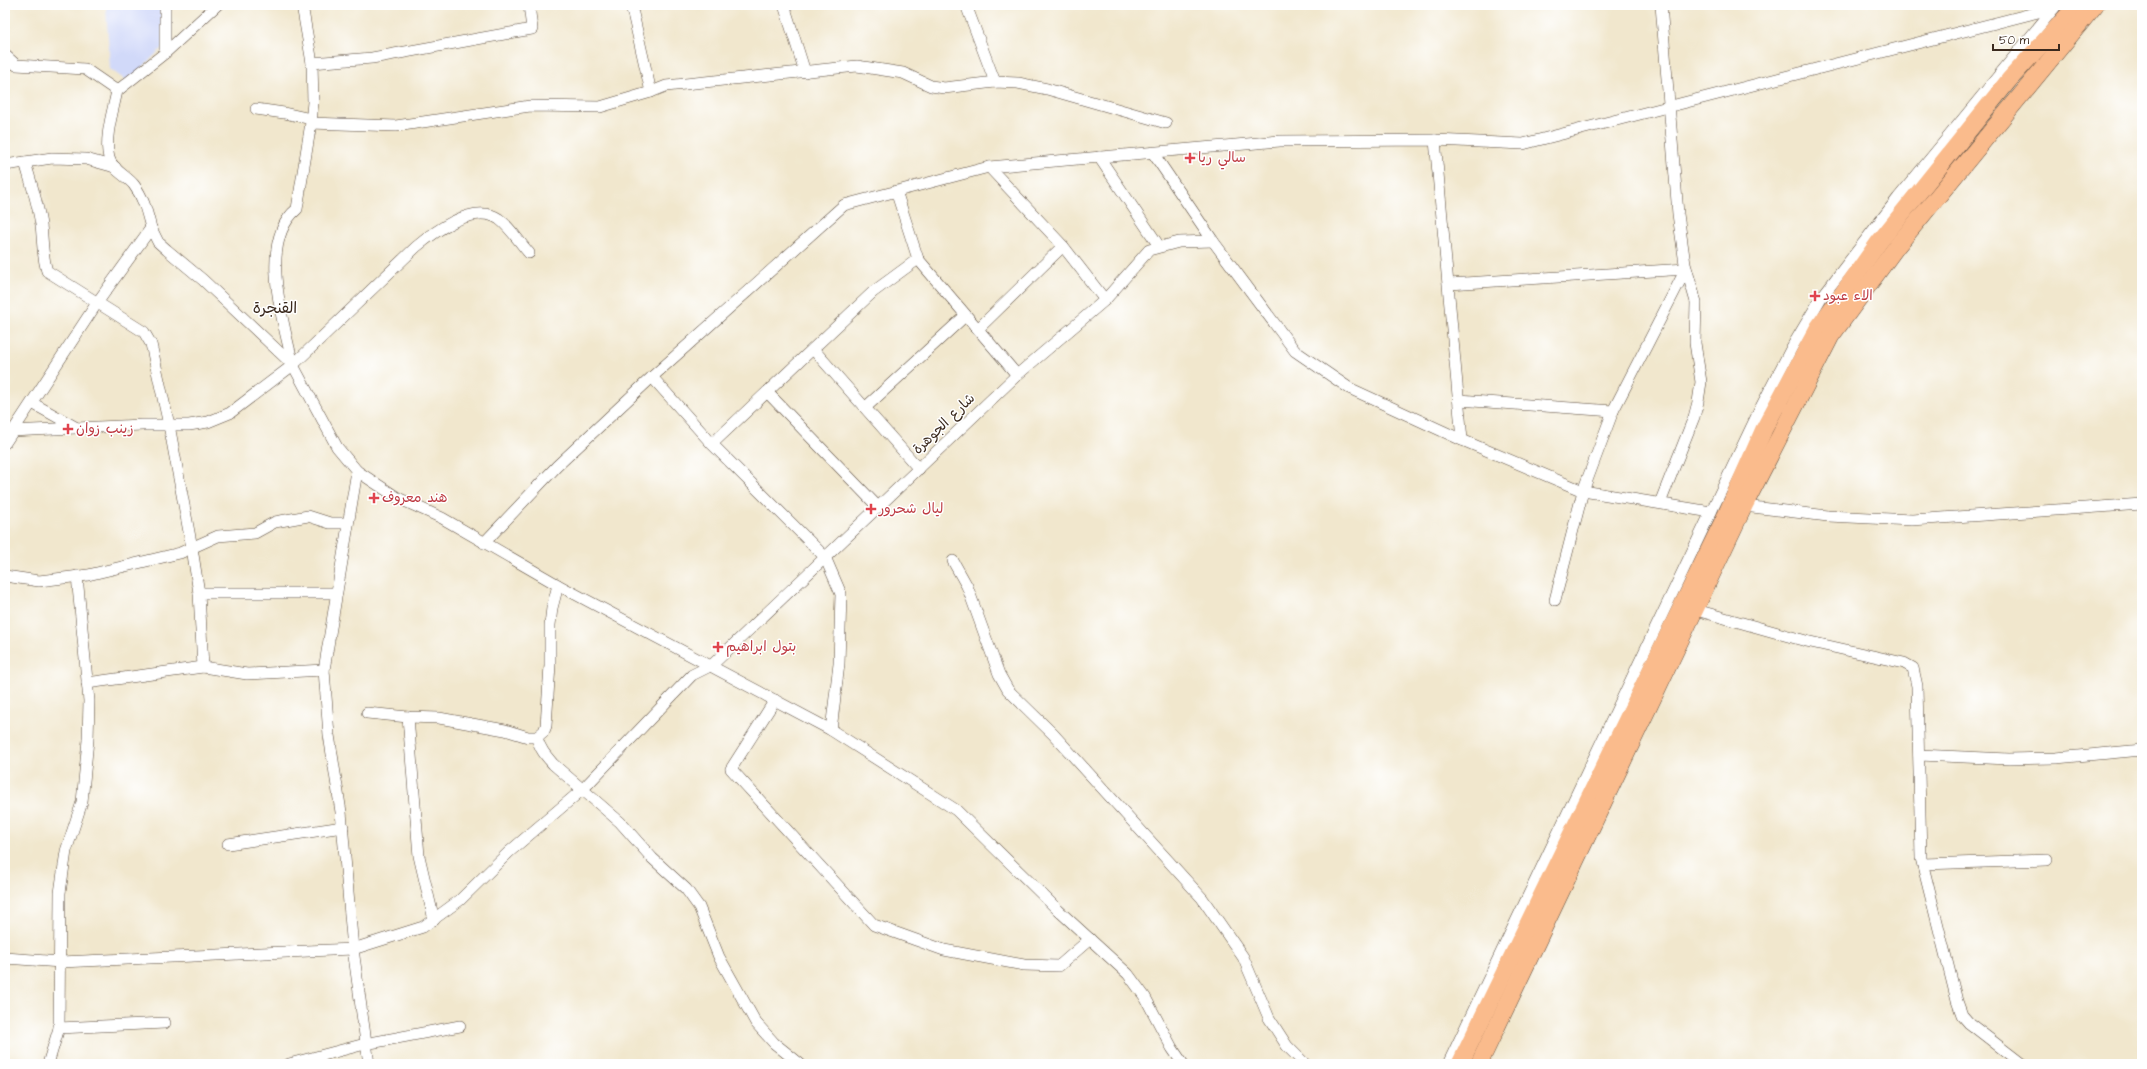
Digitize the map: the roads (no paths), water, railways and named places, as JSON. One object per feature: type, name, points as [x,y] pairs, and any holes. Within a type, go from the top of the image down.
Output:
[{"type":"main road","points":[[1479,1064],[1696,610],[1744,506],[1831,336],[1897,246],[2091,5]]},
{"type":"main road","points":[[1460,1064],[1722,522],[1764,429],[1818,328],[1879,242],[2009,80],[2091,5]]},
{"type":"street","points":[[165,5],[165,53]]},
{"type":"street","points":[[217,5],[165,53],[117,91],[109,137],[109,159],[115,167],[134,185],[145,202],[151,228],[158,242],[203,280],[293,366]]},
{"type":"street","points":[[302,5],[312,63],[313,102],[297,209],[289,216],[278,240],[276,286],[293,366],[337,447],[357,471],[398,498],[442,518],[558,585],[712,665],[831,730],[956,810],[1090,939],[1116,962],[1136,984],[1153,1010],[1172,1048],[1183,1064]]},
{"type":"street","points":[[312,63],[372,58],[532,29],[528,5]]},
{"type":"street","points":[[631,5],[651,92]]},
{"type":"street","points":[[784,5],[805,72]]},
{"type":"street","points":[[966,5],[995,82]]},
{"type":"street","points":[[1660,503],[1694,417],[1701,382],[1695,343],[1696,302],[1686,270],[1678,214],[1661,5]]},
{"type":"street","points":[[484,543],[558,466],[652,377],[844,205],[989,167],[1152,152],[1280,141],[1436,140],[1523,144],[2055,6]]},
{"type":"street","points":[[1448,1064],[1711,512],[1792,347],[1822,298],[1898,198],[2055,6]]},
{"type":"street","points":[[5,55],[16,65],[85,69],[117,91]]},
{"type":"street","points":[[256,109],[284,112],[311,121],[396,126],[530,106],[600,107],[666,86],[857,66],[903,73],[931,86],[944,88],[995,82],[1018,83],[1047,88],[1166,123]]},
{"type":"street","points":[[1436,140],[1462,440]]},
{"type":"street","points":[[1152,152],[1213,241],[1295,351],[1349,388],[1462,440],[1583,491],[1711,512]]},
{"type":"street","points":[[1099,157],[1159,246]]},
{"type":"street","points":[[5,165],[52,158],[86,158],[115,167]]},
{"type":"street","points":[[25,162],[41,225],[43,259],[48,271],[144,332],[151,344],[169,425],[192,548],[199,593],[203,667]]},
{"type":"street","points":[[989,167],[1063,246],[1105,300]]},
{"type":"street","points":[[896,191],[918,259],[965,316],[979,328],[1017,375]]},
{"type":"street","points":[[9,431],[188,425],[208,422],[230,413],[293,366],[416,247],[435,231],[453,220],[479,215],[491,215],[499,219],[529,253]]},
{"type":"street","points":[[5,443],[9,431],[32,403],[97,303],[151,228]]},
{"type":"street","name":"شارع الجوهرة","points":[[5,958],[61,962],[353,949],[403,935],[423,927],[460,900],[509,852],[583,789],[692,675],[712,665],[1017,375],[1105,300],[1149,250],[1159,246],[1179,242],[1213,241]]},
{"type":"street","points":[[979,328],[1063,246]]},
{"type":"street","points":[[712,444],[873,292],[918,259]]},
{"type":"street","points":[[1449,284],[1686,270]]},
{"type":"street","points":[[1555,600],[1583,491],[1613,411],[1686,270]]},
{"type":"street","points":[[866,407],[965,316]]},
{"type":"street","points":[[813,349],[866,407],[919,469]]},
{"type":"street","points":[[652,377],[712,444],[825,557],[841,594],[839,664],[831,730]]},
{"type":"street","points":[[768,392],[878,508]]},
{"type":"street","points":[[1459,400],[1613,411]]},
{"type":"street","points":[[32,403],[77,428]]},
{"type":"street","points":[[357,471],[324,670],[329,735],[343,827],[353,949],[369,1064]]},
{"type":"street","points":[[1744,506],[1828,516],[1912,520],[2142,504]]},
{"type":"street","points":[[5,576],[39,581],[77,576],[173,555],[218,536],[255,533],[275,522],[308,516],[330,524],[348,523]]},
{"type":"street","points":[[953,561],[967,586],[999,674],[1008,690],[1053,734],[1202,898],[1242,957],[1269,1018],[1287,1046],[1305,1064]]},
{"type":"street","points":[[48,1064],[60,1028],[60,893],[66,851],[82,802],[88,740],[88,683],[77,576]]},
{"type":"street","points":[[367,713],[439,718],[473,723],[528,737],[537,737],[544,731],[546,726],[550,665],[550,625],[552,608],[558,585]]},
{"type":"street","points":[[199,593],[336,593]]},
{"type":"street","points":[[1696,610],[1806,641],[1904,663],[1913,668],[1915,675],[1923,864],[1957,1001],[1962,1015],[1969,1023],[2022,1064]]},
{"type":"street","points":[[88,683],[203,667],[247,674],[324,670]]},
{"type":"street","points":[[775,700],[731,769],[874,925],[944,950],[1024,965],[1059,966],[1090,939]]},
{"type":"street","points":[[408,717],[419,856],[434,920]]},
{"type":"street","points":[[537,737],[543,753],[553,764],[620,822],[652,858],[686,890],[699,907],[719,957],[756,1023],[774,1043],[800,1064]]},
{"type":"street","points":[[1919,755],[2009,759],[2048,758],[2142,750]]},
{"type":"street","points":[[228,844],[343,827]]},
{"type":"street","points":[[1923,864],[2047,860]]},
{"type":"street","points":[[60,1028],[165,1023]]},
{"type":"street","points":[[289,1064],[366,1044],[460,1026]]},
{"type":"place","name":"سالي ريا","points":[[1190,158]]},
{"type":"place","name":"الاء عبود","points":[[1815,296]]},
{"type":"place","name":"زينب زوان","points":[[68,429]]},
{"type":"place","name":"هند معروف","points":[[374,498]]},
{"type":"place","name":"ليال شحرور","points":[[871,509]]},
{"type":"place","name":"بتول ابراهيم","points":[[718,647]]},
{"type":"district","name":"القنجرة","points":[[275,308]]}]
